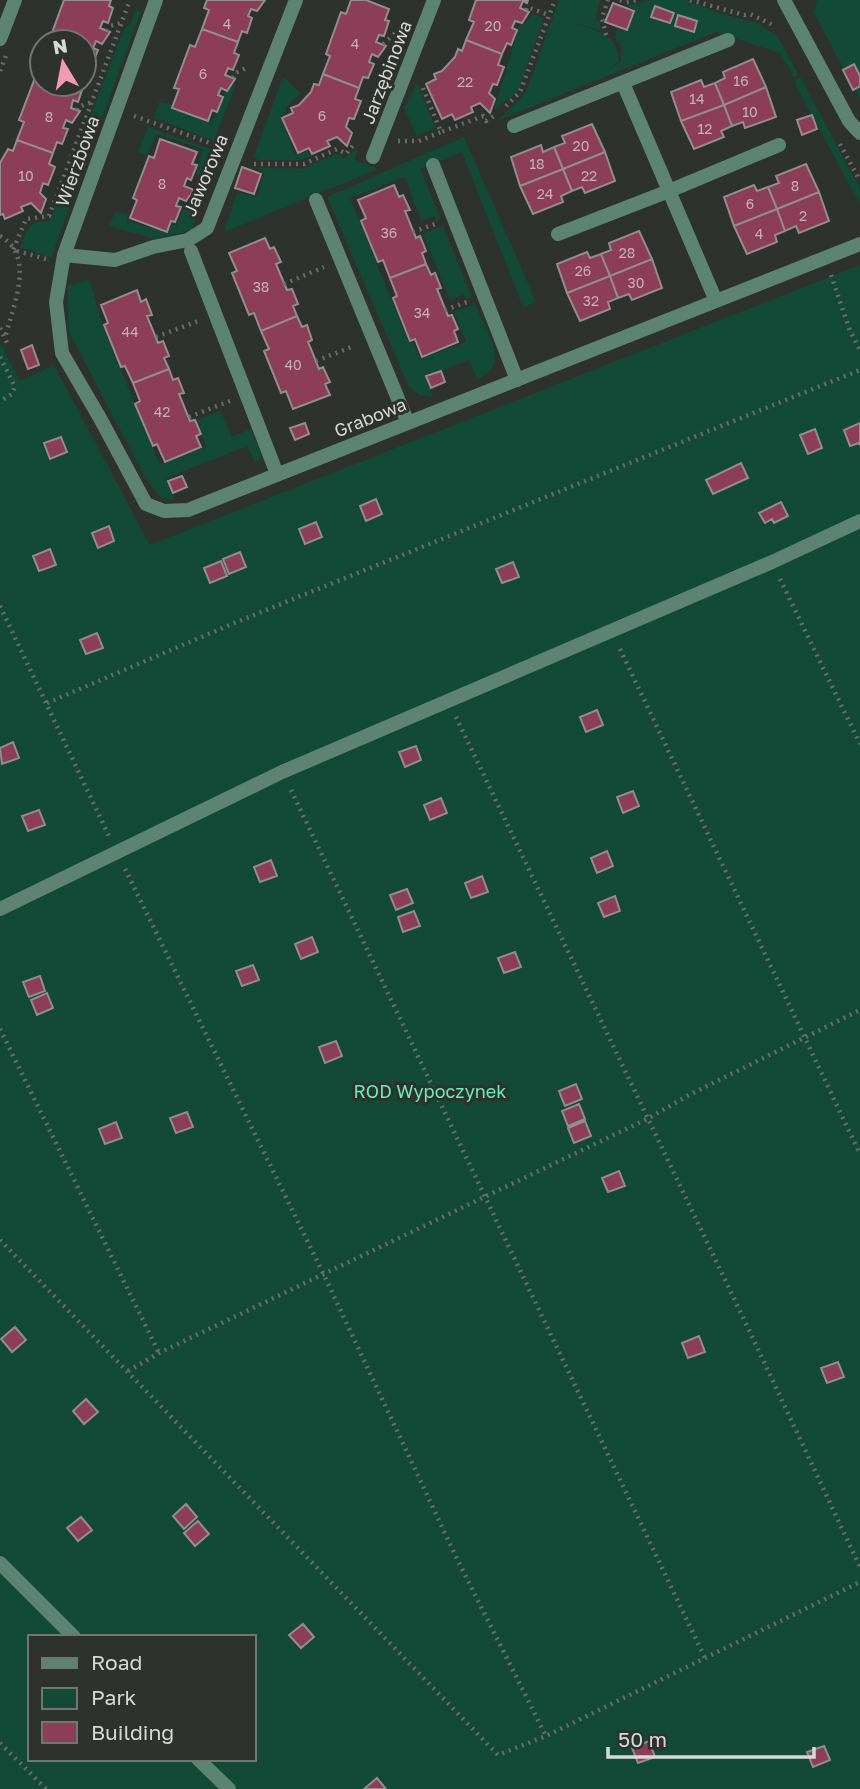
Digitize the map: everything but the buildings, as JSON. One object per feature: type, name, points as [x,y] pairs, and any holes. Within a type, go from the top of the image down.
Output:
[{"type":"street","points":[[0,39],[15,0]]},
{"type":"street","name":"Wierzbowa","points":[[64,255],[156,0]]},
{"type":"street","name":"Jaworowa","points":[[64,255],[115,260],[153,247],[188,240],[207,228],[296,0]]},
{"type":"street","name":"Jarzębinowa","points":[[373,157],[434,0]]},
{"type":"street","points":[[784,0],[849,121],[860,133]]},
{"type":"street","points":[[514,126],[728,40]]},
{"type":"street","points":[[623,83],[716,301]]},
{"type":"street","points":[[558,234],[779,145]]},
{"type":"street","points":[[433,165],[517,380]]},
{"type":"street","points":[[316,200],[408,423]]},
{"type":"street","name":"Grabowa","points":[[64,255],[55,302],[61,353],[102,420],[146,504],[164,511],[187,510],[860,244]]},
{"type":"street","points":[[191,251],[278,474]]},
{"type":"street","points":[[0,909],[282,772],[772,562],[860,521]]},
{"type":"street","points":[[0,1563],[72,1635]]},
{"type":"street","points":[[200,1761],[229,1789]]},
{"type":"path","points":[[13,250],[26,219],[49,216],[130,0]]},
{"type":"path","points":[[483,116],[486,121],[494,117],[520,92],[555,0]]},
{"type":"path","points":[[606,35],[602,18],[608,0]]},
{"type":"path","points":[[620,0],[637,0]]},
{"type":"path","points":[[690,0],[744,15],[750,14],[778,28]]},
{"type":"path","points":[[526,10],[527,8],[549,15]]},
{"type":"path","points":[[395,43],[403,20]]},
{"type":"path","points":[[107,31],[110,26],[121,23]]},
{"type":"path","points":[[383,44],[399,31]]},
{"type":"path","points":[[233,78],[235,73],[246,68]]},
{"type":"path","points":[[419,78],[441,132]]},
{"type":"path","points":[[77,110],[78,107],[92,102]]},
{"type":"path","points":[[116,110],[216,145]]},
{"type":"path","points":[[380,141],[419,141],[483,116],[489,111]]},
{"type":"path","points":[[835,134],[860,181]]},
{"type":"path","points":[[337,149],[346,154],[357,138]]},
{"type":"path","points":[[234,160],[257,165],[304,164],[344,144]]},
{"type":"path","points":[[34,218],[37,209]]},
{"type":"path","points":[[0,236],[13,250],[21,277],[5,338]]},
{"type":"path","points":[[13,250],[49,260]]},
{"type":"path","points":[[824,258],[850,331],[860,350]]},
{"type":"path","points":[[284,284],[341,260]]},
{"type":"path","points":[[156,337],[215,314]]},
{"type":"path","points":[[0,328],[9,347]]},
{"type":"path","points":[[316,361],[373,339]]},
{"type":"path","points":[[0,357],[15,387],[12,394],[0,401]]},
{"type":"path","points":[[47,703],[264,610],[860,370]]},
{"type":"path","points":[[189,418],[246,394]]},
{"type":"path","points":[[772,562],[860,744]]},
{"type":"path","points":[[0,606],[116,851],[324,1275],[458,1561],[546,1736]]},
{"type":"path","points":[[612,631],[860,1154]]},
{"type":"path","points":[[448,701],[860,1567]]},
{"type":"path","points":[[282,772],[705,1658]]},
{"type":"path","points":[[128,1371],[159,1353],[647,1119],[860,1010]]},
{"type":"path","points":[[0,1029],[159,1353]]},
{"type":"path","points":[[0,1240],[498,1755],[546,1736],[860,1582]]},
{"type":"path","points":[[0,1743],[46,1789]]},
{"type":"green space","points":[[559,0],[600,0],[595,20],[599,21],[601,31],[570,21],[604,34],[615,44],[619,62],[603,73],[621,62],[621,46],[615,38],[617,29],[628,32],[635,10],[626,5],[652,0],[686,0],[721,14],[755,22],[777,35],[798,74],[794,77],[780,53],[716,32],[499,120],[526,92]]},
{"type":"green space","points":[[817,0],[860,0],[860,99],[814,13]]},
{"type":"green space","points":[[136,10],[141,11],[51,258],[20,247],[33,224],[50,221],[124,29],[130,25]]},
{"type":"green space","points":[[532,14],[544,18],[518,91],[494,110],[520,24],[523,25]]},
{"type":"green space","points":[[283,77],[301,93],[285,108],[287,111],[280,117],[295,155],[308,151],[310,156],[301,160],[258,160],[254,156]]},
{"type":"green space","points":[[800,77],[860,189],[860,204],[794,82]]},
{"type":"green space","points":[[236,83],[214,141],[154,118],[159,102],[171,104],[173,110],[212,122],[225,92]]},
{"type":"green space","points":[[417,83],[436,128],[417,136],[404,108]]},
{"type":"green space","points":[[148,127],[211,149],[201,177],[196,175],[203,149],[156,134],[147,156],[138,152]]},
{"type":"green space","points":[[464,137],[536,302],[523,307],[462,152],[420,169],[441,219],[436,221],[434,216],[421,221],[405,177],[350,198],[409,343],[413,342],[420,359],[466,342],[454,312],[475,304],[490,335],[495,356],[488,373],[477,379],[469,360],[427,376],[432,396],[420,395],[409,387],[327,197]]},
{"type":"green space","points":[[358,150],[354,160],[378,169],[224,232],[237,193],[257,196],[264,174],[258,168],[302,169],[336,154],[346,158]]},
{"type":"green space","points":[[208,183],[192,230],[155,239],[109,226],[116,212],[128,214],[127,221],[169,233],[172,225],[177,226],[192,195]]},
{"type":"green space","points":[[443,226],[472,297],[467,299],[464,294],[450,300],[423,234]]},
{"type":"green space","name":"ROD Wypoczynek","points":[[860,265],[860,1789],[0,1789],[0,342],[20,381],[54,365],[150,545]]},
{"type":"green space","points":[[90,280],[102,324],[160,465],[206,447],[198,420],[220,411],[232,437],[251,429],[261,455],[259,461],[255,462],[247,446],[166,478],[175,500],[161,498],[146,479],[69,332],[67,286]]}]
